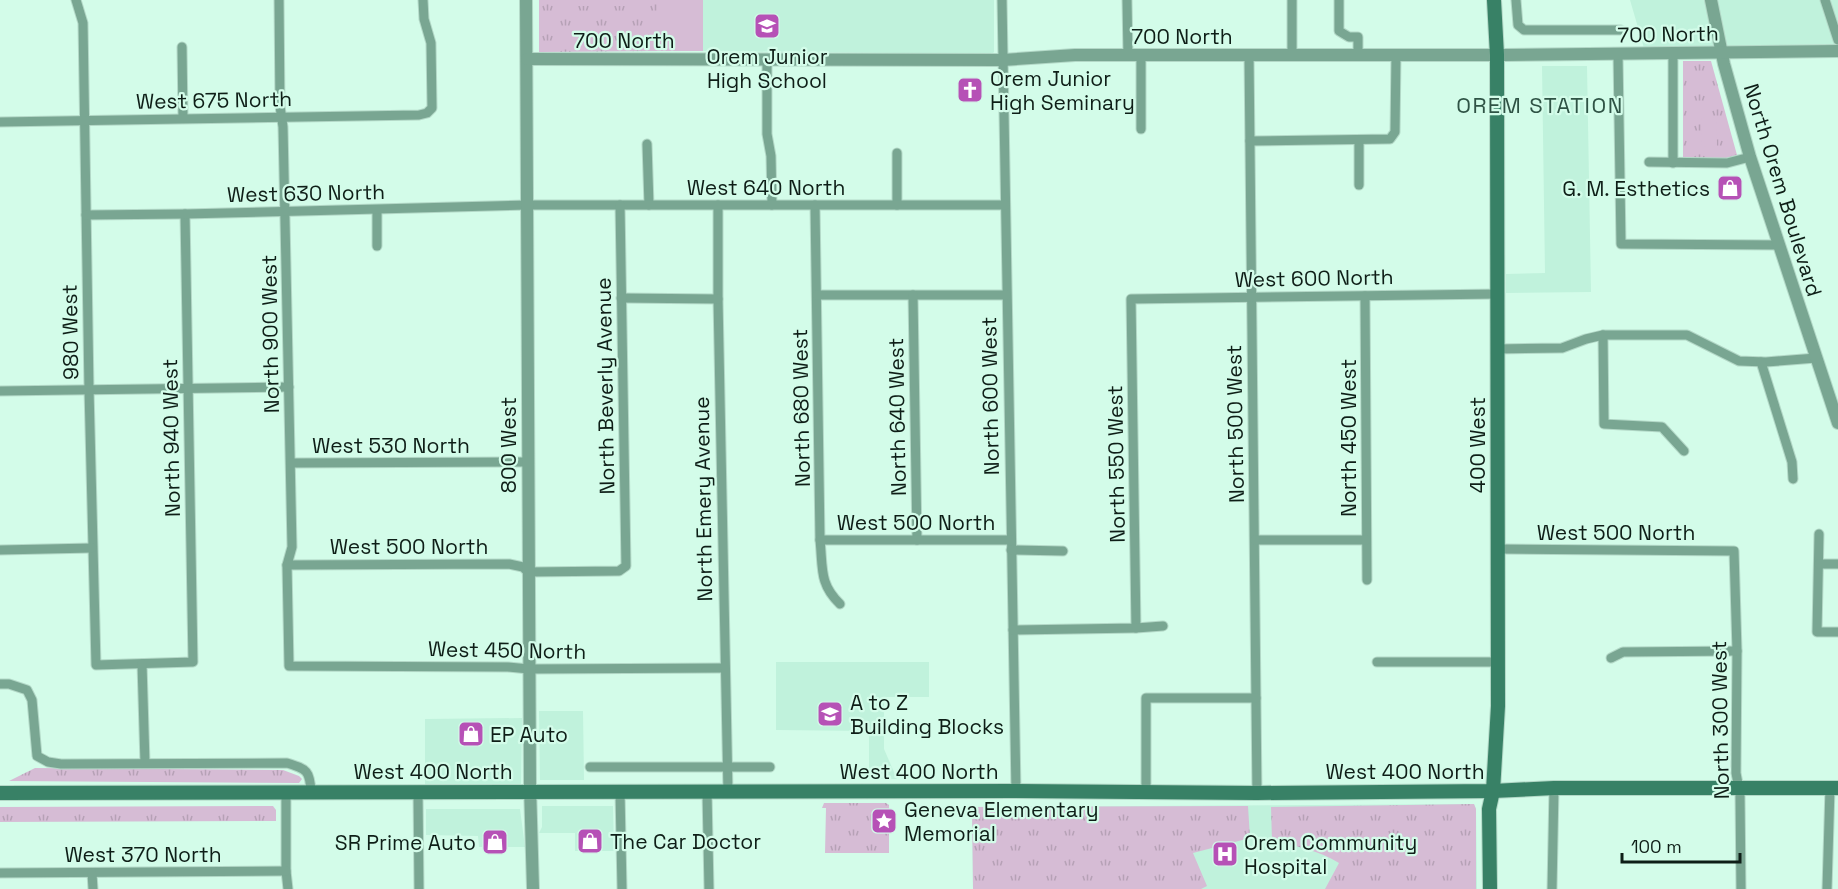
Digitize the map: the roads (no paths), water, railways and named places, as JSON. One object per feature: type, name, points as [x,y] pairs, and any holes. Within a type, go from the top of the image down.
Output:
[{"type":"main road","name":"400 West","points":[[1490,889],[1490,809],[1498,706],[1499,549],[1497,56],[1494,0]]},
{"type":"main road","name":"West 400 North","points":[[0,793],[1016,791],[1257,793],[1493,791],[1554,788],[1834,789]]},
{"type":"street","name":"980 West","points":[[76,0],[83,23],[96,665],[142,664]]},
{"type":"street","name":"North 900 West","points":[[279,0],[291,463],[292,547],[287,565],[289,666]]},
{"type":"street","name":"West 675 North","points":[[0,122],[419,115],[427,113],[432,108],[431,43],[424,19],[423,0]]},
{"type":"street","name":"800 West","points":[[526,0],[527,462],[533,889]]},
{"type":"street","name":"North 600 West","points":[[1002,0],[1016,791]]},
{"type":"street","points":[[1127,0],[1128,56]]},
{"type":"street","points":[[1292,0],[1292,56]]},
{"type":"street","points":[[1339,0],[1339,31],[1349,37],[1358,37],[1358,55]]},
{"type":"street","points":[[1516,0],[1518,25],[1524,30],[1621,30]]},
{"type":"street","name":"North Orem Boulevard","points":[[1711,0],[1721,53],[1750,157],[1838,423]]},
{"type":"street","points":[[1825,0],[1838,40]]},
{"type":"street","points":[[182,47],[183,118]]},
{"type":"street","name":"700 North","points":[[527,59],[1003,60],[1075,56],[1497,56],[1838,51]]},
{"type":"street","points":[[1673,53],[1673,163]]},
{"type":"street","points":[[1618,55],[1621,244],[1779,245]]},
{"type":"street","points":[[1141,56],[1141,129]]},
{"type":"street","name":"North 500 West","points":[[1249,56],[1257,793]]},
{"type":"street","points":[[1250,141],[1386,140],[1393,136],[1395,132],[1396,56]]},
{"type":"street","points":[[767,59],[767,134],[771,156],[772,205]]},
{"type":"street","points":[[1359,140],[1359,185]]},
{"type":"street","points":[[647,144],[649,205]]},
{"type":"street","points":[[897,153],[897,205]]},
{"type":"street","points":[[1649,162],[1727,164],[1750,157]]},
{"type":"street","name":"West 640 North","points":[[527,205],[1005,205]]},
{"type":"street","name":"West 630 North","points":[[86,215],[527,205]]},
{"type":"street","name":"North Beverly Avenue","points":[[620,205],[626,566]]},
{"type":"street","name":"North Emery Avenue","points":[[718,205],[724,668],[728,792]]},
{"type":"street","name":"North 680 West","points":[[816,205],[820,540],[824,582],[828,592],[840,604]]},
{"type":"street","points":[[377,210],[377,246]]},
{"type":"street","name":"North 940 West","points":[[142,664],[193,662],[185,214]]},
{"type":"street","name":"West 600 North","points":[[1131,299],[1497,294]]},
{"type":"street","points":[[817,295],[1006,295]]},
{"type":"street","name":"North 640 West","points":[[913,295],[917,540]]},
{"type":"street","name":"North 450 West","points":[[1365,296],[1367,580]]},
{"type":"street","points":[[621,298],[718,299]]},
{"type":"street","name":"North 550 West","points":[[1131,299],[1136,628]]},
{"type":"street","points":[[1497,349],[1562,348],[1603,335],[1687,335],[1738,361],[1761,362],[1816,358]]},
{"type":"street","points":[[1603,335],[1604,424],[1662,427],[1684,451]]},
{"type":"street","points":[[1761,362],[1792,462],[1793,479]]},
{"type":"street","points":[[0,391],[289,387]]},
{"type":"street","name":"West 530 North","points":[[291,463],[527,462]]},
{"type":"street","points":[[1819,534],[1817,632],[1838,632]]},
{"type":"street","name":"West 500 North","points":[[820,540],[1011,540]]},
{"type":"street","points":[[1255,540],[1366,540]]},
{"type":"street","points":[[0,550],[93,548]]},
{"type":"street","name":"West 500 North","points":[[1499,549],[1734,551]]},
{"type":"street","points":[[1011,550],[1063,550]]},
{"type":"street","name":"North 300 West","points":[[1734,551],[1737,651],[1736,773],[1739,788],[1741,889]]},
{"type":"street","name":"West 500 North","points":[[287,565],[509,564],[523,567],[528,572],[619,571],[626,566]]},
{"type":"street","points":[[1819,564],[1838,564]]},
{"type":"street","points":[[1013,630],[1163,626]]},
{"type":"street","points":[[1611,658],[1623,652],[1737,651]]},
{"type":"street","points":[[1377,662],[1498,662]]},
{"type":"street","points":[[142,664],[145,763]]},
{"type":"street","name":"West 450 North","points":[[289,666],[529,669],[724,668]]},
{"type":"street","points":[[0,684],[9,684],[27,690],[32,700],[37,756],[48,762],[287,763],[306,770],[310,778],[311,792]]},
{"type":"street","points":[[1146,792],[1146,698],[1256,698]]},
{"type":"street","points":[[590,767],[770,767]]},
{"type":"street","points":[[1552,889],[1554,788]]},
{"type":"street","points":[[1827,889],[1834,789]]},
{"type":"street","points":[[620,792],[622,889]]},
{"type":"street","points":[[707,792],[709,889]]},
{"type":"street","points":[[286,793],[288,889]]},
{"type":"street","points":[[418,793],[419,889]]},
{"type":"street","name":"West 370 North","points":[[0,873],[286,871]]},
{"type":"street","points":[[92,873],[93,889]]},
{"type":"place","name":"Orem Junior High School","points":[[767,26]]},
{"type":"place","name":"Orem Junior High Seminary","points":[[970,90]]},
{"type":"place","name":"G. M. Esthetics","points":[[1730,188]]},
{"type":"place","name":"A to Z Building Blocks","points":[[830,714]]},
{"type":"place","name":"EP Auto","points":[[471,734]]},
{"type":"place","name":"Geneva Elementary Memorial","points":[[884,821]]},
{"type":"place","name":"The Car Doctor","points":[[590,841]]},
{"type":"place","name":"SR Prime Auto","points":[[495,842]]},
{"type":"place","name":"Orem Community Hospital","points":[[1225,854]]},
{"type":"district","name":"OREM STATION","points":[[1540,105]]}]
